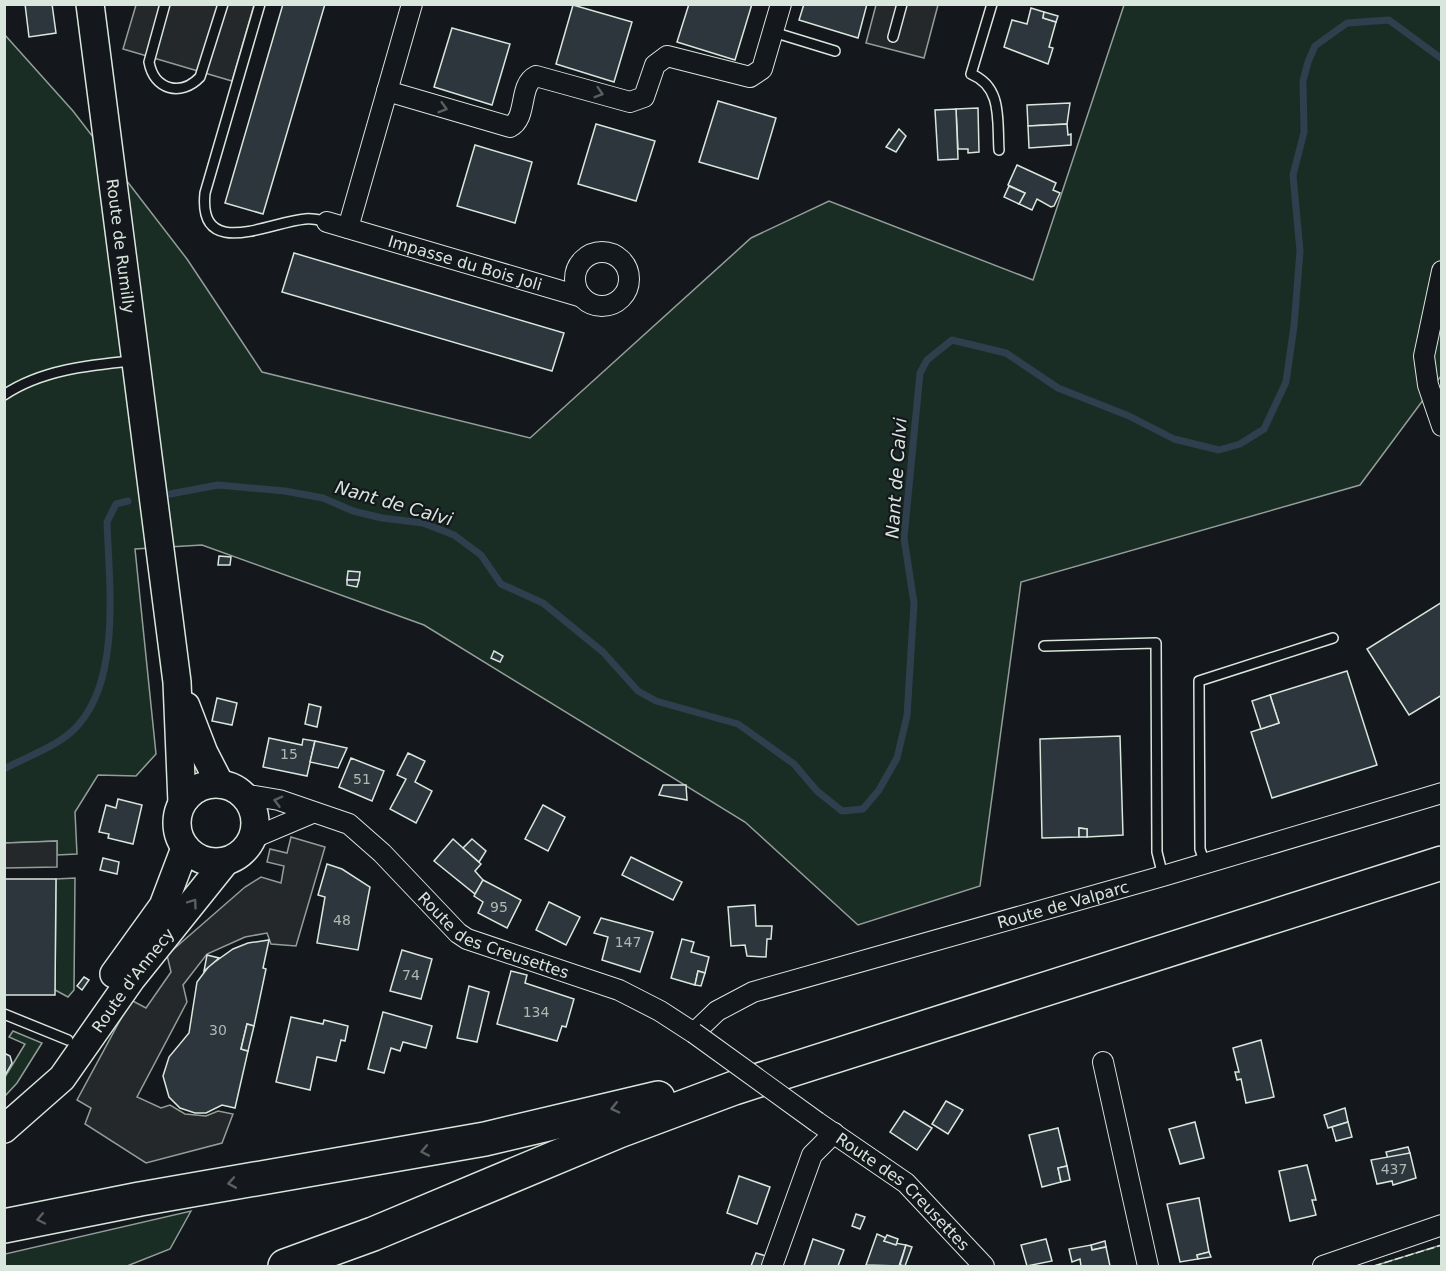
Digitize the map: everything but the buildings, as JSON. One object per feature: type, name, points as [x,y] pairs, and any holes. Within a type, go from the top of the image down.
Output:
[{"type":"highway","points":[[289,1264],[383,1230],[619,1131],[815,1061],[1442,863]]},
{"type":"highway","points":[[4,1226],[140,1199],[485,1139],[815,1061]]},
{"type":"main road","name":"Route de Rumilly","points":[[90,4],[177,682]]},
{"type":"main road","points":[[177,682],[204,753],[231,789],[252,807],[256,822],[253,838],[242,854],[225,862],[203,861],[185,848],[178,834],[177,818],[182,803],[177,682]]},
{"type":"main road","points":[[182,803],[199,789],[231,789]]},
{"type":"main road","name":"Route d'Annecy","points":[[39,1096],[53,1062],[163,906],[185,848]]},
{"type":"main road","name":"Route d'Annecy","points":[[4,1129],[62,1078],[132,978],[225,862]]},
{"type":"street","points":[[348,228],[412,4]]},
{"type":"street","points":[[387,91],[510,127],[517,122],[528,83],[536,76],[635,102],[647,93],[655,65],[667,56],[745,77],[756,76],[762,69],[781,4]]},
{"type":"street","name":"Impasse du Bois Joli","points":[[327,222],[582,297]]},
{"type":"street","points":[[1442,272],[1434,297],[1424,356],[1428,386],[1442,426]]},
{"type":"street","name":"Route des Creusettes","points":[[231,789],[279,800],[312,813],[339,819],[363,835],[467,939],[600,982],[660,1011],[906,1183],[984,1266]]},
{"type":"street","name":"Route de Valparc","points":[[694,1033],[717,1011],[753,992],[1205,864],[1442,793]]},
{"type":"street","points":[[253,838],[312,813]]},
{"type":"street","points":[[1103,1062],[1149,1266]]},
{"type":"street","points":[[772,1266],[812,1155],[834,1133]]},
{"type":"street","points":[[1323,1266],[1442,1225]]},
{"type":"lane","points":[[165,4],[149,62],[151,71],[161,85],[178,90],[194,84],[200,77],[223,4]]},
{"type":"lane","points":[[260,4],[205,193],[204,210],[214,227],[228,234],[305,219],[327,222]]},
{"type":"lane","points":[[893,37],[902,4]]},
{"type":"lane","points":[[992,4],[971,74],[980,77],[993,91],[996,101],[999,150]]},
{"type":"lane","points":[[773,32],[835,51]]},
{"type":"lane","points":[[4,395],[25,383],[62,371],[134,361]]},
{"type":"lane","points":[[1205,864],[1200,849],[1198,681],[1333,638]]},
{"type":"lane","points":[[1044,646],[1156,644],[1157,852],[1163,876]]},
{"type":"lane","points":[[4,1014],[68,1040]]},
{"type":"green space","points":[[1124,5],[1441,5],[1441,376],[1360,485],[1021,582],[980,886],[858,925],[745,822],[424,625],[202,545],[135,549],[156,754],[136,776],[98,775],[75,812],[77,854],[57,855],[57,841],[5,843],[4,34],[73,111],[187,259],[262,372],[530,438],[751,238],[829,201],[1033,280]]},
{"type":"green space","points":[[75,878],[74,990],[68,997],[55,990],[56,879]]},
{"type":"green space","points":[[13,1031],[42,1043],[17,1083],[5,1096],[5,1077],[25,1044],[9,1037]]},
{"type":"green space","points":[[191,1211],[170,1249],[127,1266],[5,1266],[5,1254]]},
{"type":"green space","points":[[1441,1245],[1441,1266],[1374,1266]]},
{"type":"shaded area","points":[[136,5],[254,5],[232,81],[123,49]]},
{"type":"shaded area","points":[[876,5],[938,5],[924,58],[866,43]]},
{"type":"shaded area","points":[[291,837],[325,847],[296,946],[271,944],[267,933],[245,937],[207,954],[183,985],[187,1002],[137,1097],[161,1108],[170,1105],[185,1114],[206,1116],[218,1111],[233,1114],[222,1143],[146,1163],[85,1124],[91,1108],[77,1100],[131,1000],[146,1008],[171,972],[167,955],[245,887],[261,877],[281,883],[284,866],[267,862],[270,849],[287,853]]},
{"type":"shaded area","points":[[57,841],[57,867],[5,868],[5,843]]},
{"type":"waterway","name":"Nant de Calvi","points":[[170,494],[218,485],[285,491],[323,498],[353,511],[382,518],[423,523],[454,535],[481,555],[501,584],[543,603],[603,652],[638,691],[656,701],[738,724],[794,764],[817,791],[842,811],[863,809],[879,790],[897,758],[907,716],[914,603],[904,538],[920,373],[927,360],[952,340],[1006,353],[1058,388],[1129,416],[1174,439],[1219,450],[1240,444],[1264,429],[1286,382],[1294,326],[1300,251],[1293,175],[1304,132],[1303,81],[1315,46],[1347,23],[1389,20],[1442,59]]},
{"type":"waterway","name":"Nant de Calvi","points":[[4,769],[63,738],[79,724],[92,704],[101,681],[110,628],[107,522],[116,504],[128,501]]},
{"type":"fence","points":[[1374,1266],[1442,1245]]}]
